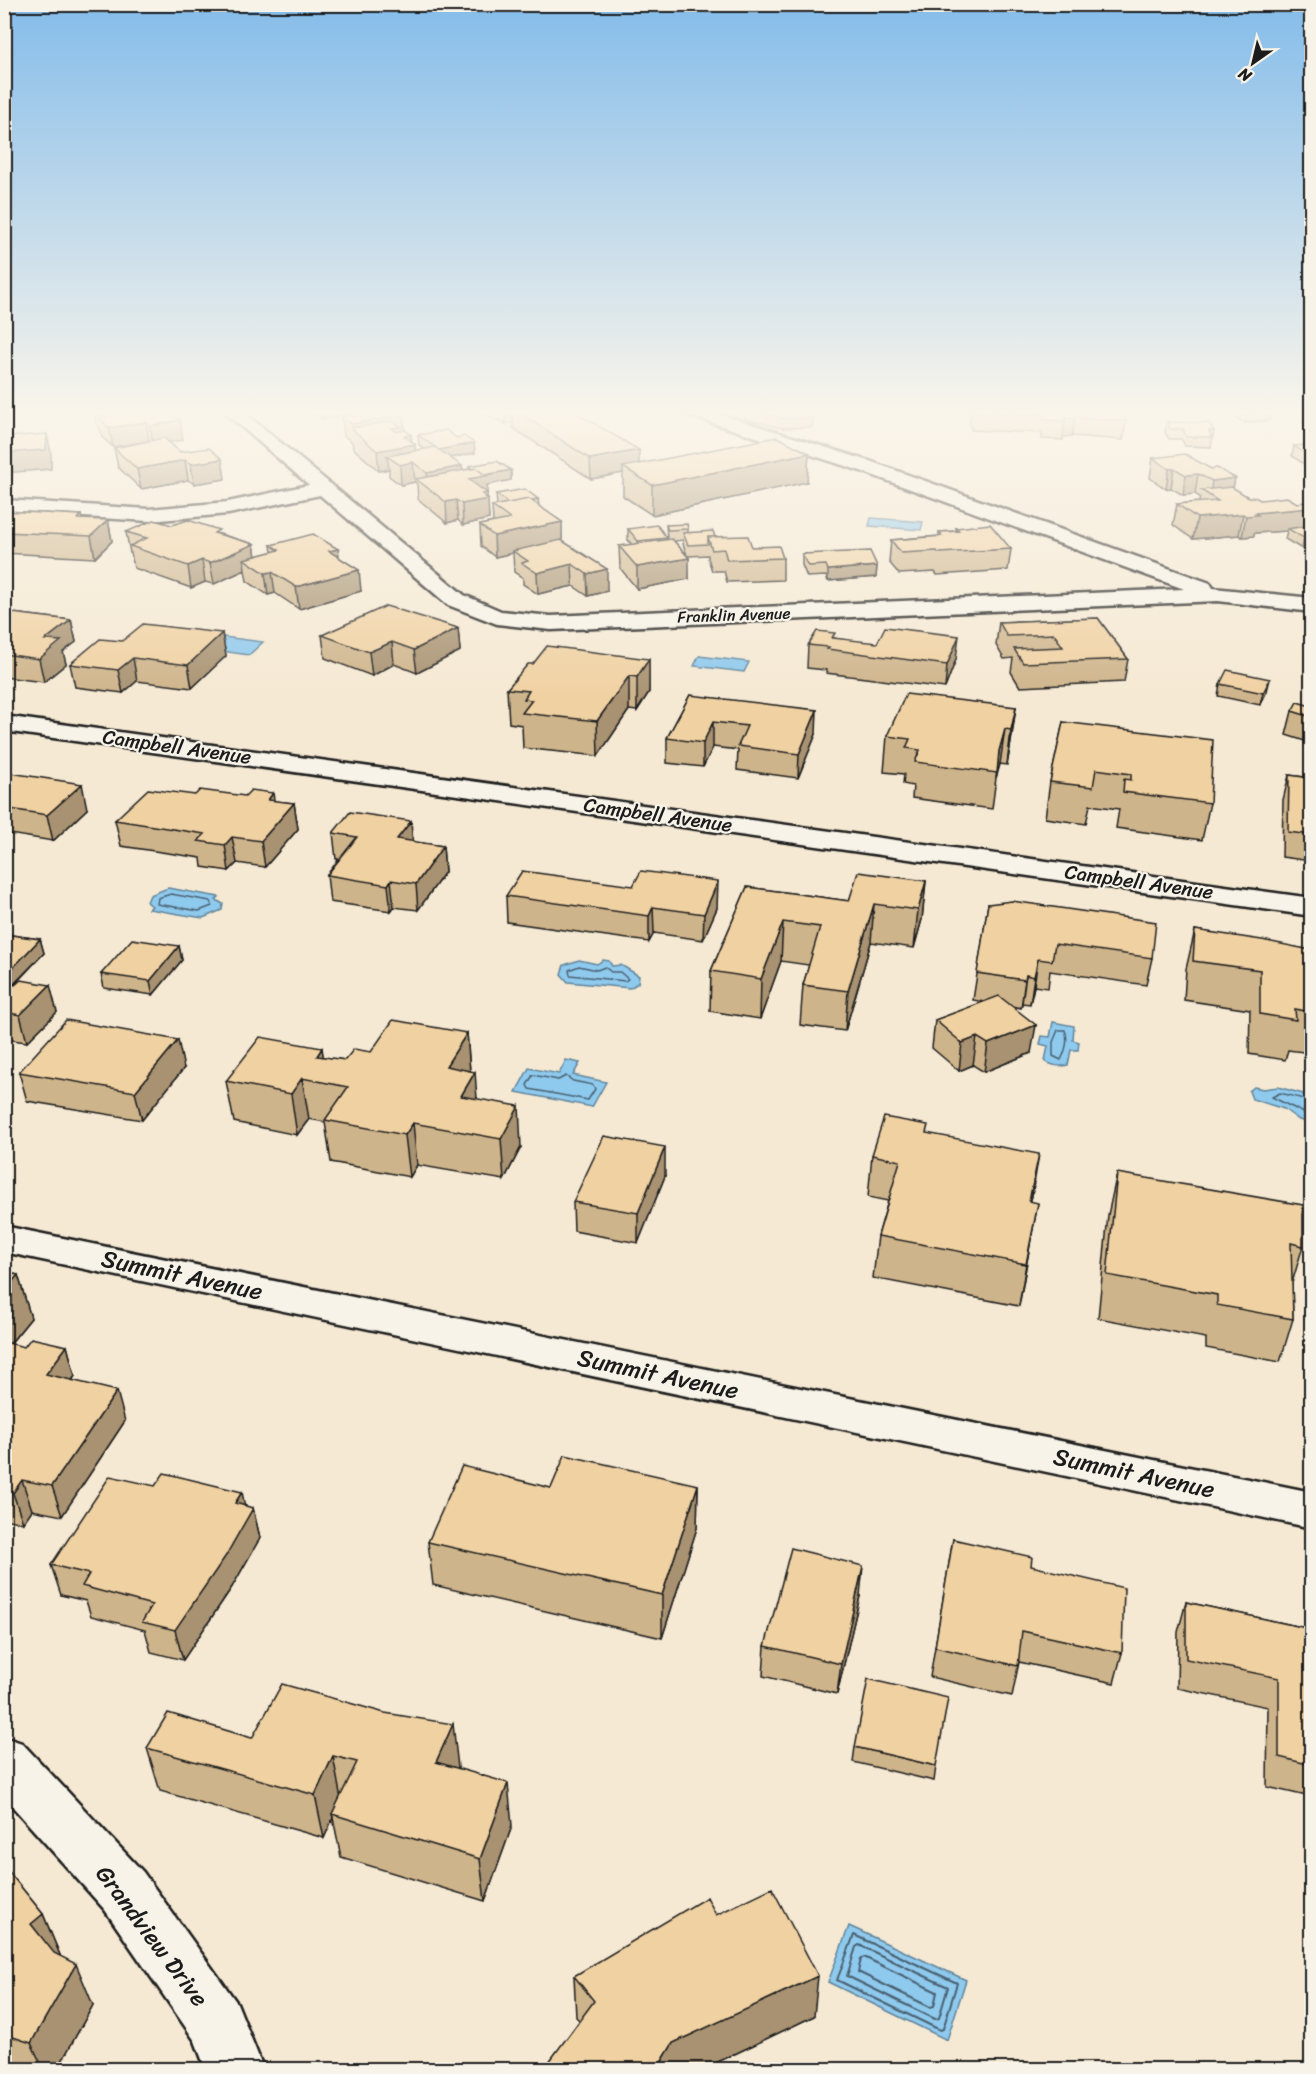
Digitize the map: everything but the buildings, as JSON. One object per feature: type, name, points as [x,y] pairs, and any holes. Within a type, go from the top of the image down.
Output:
[{"type":"street","points":[[4,506],[149,515],[239,506]]},
{"type":"street","name":"Franklin Avenue","points":[[345,506],[456,600],[496,617],[551,623],[1218,594],[1311,605]]},
{"type":"street","points":[[975,506],[1218,594]]},
{"type":"street","name":"Campbell Avenue","points":[[4,723],[1311,907]]},
{"type":"street","name":"Summit Avenue","points":[[4,1239],[1311,1510]]},
{"type":"street","name":"Grandview Drive","points":[[4,1760],[124,1891],[217,2023],[234,2070]]},
{"type":"water","points":[[871,518],[923,522],[921,530],[869,526]]},
{"type":"water","points":[[207,635],[263,642],[249,655],[193,647]]},
{"type":"water","points":[[699,656],[749,662],[744,672],[694,666]]},
{"type":"water","points":[[168,888],[219,897],[216,900],[223,904],[222,910],[203,918],[149,909],[152,906],[147,902],[150,895]]},
{"type":"water","points":[[579,960],[597,964],[603,960],[609,961],[612,966],[621,965],[639,976],[638,983],[630,988],[568,982],[561,974],[564,965]]},
{"type":"water","points":[[1053,1022],[1074,1026],[1073,1040],[1079,1042],[1078,1050],[1071,1050],[1068,1065],[1056,1066],[1045,1061],[1048,1046],[1040,1044],[1042,1036],[1050,1037]]},
{"type":"water","points":[[566,1060],[580,1063],[573,1075],[606,1082],[592,1107],[516,1092],[529,1068],[559,1074]]},
{"type":"water","points":[[1254,1087],[1263,1089],[1278,1087],[1311,1096],[1311,1123],[1299,1120],[1284,1109],[1252,1099],[1249,1091]]},
{"type":"water","points":[[849,1926],[966,1980],[947,2040],[828,1982]]}]
